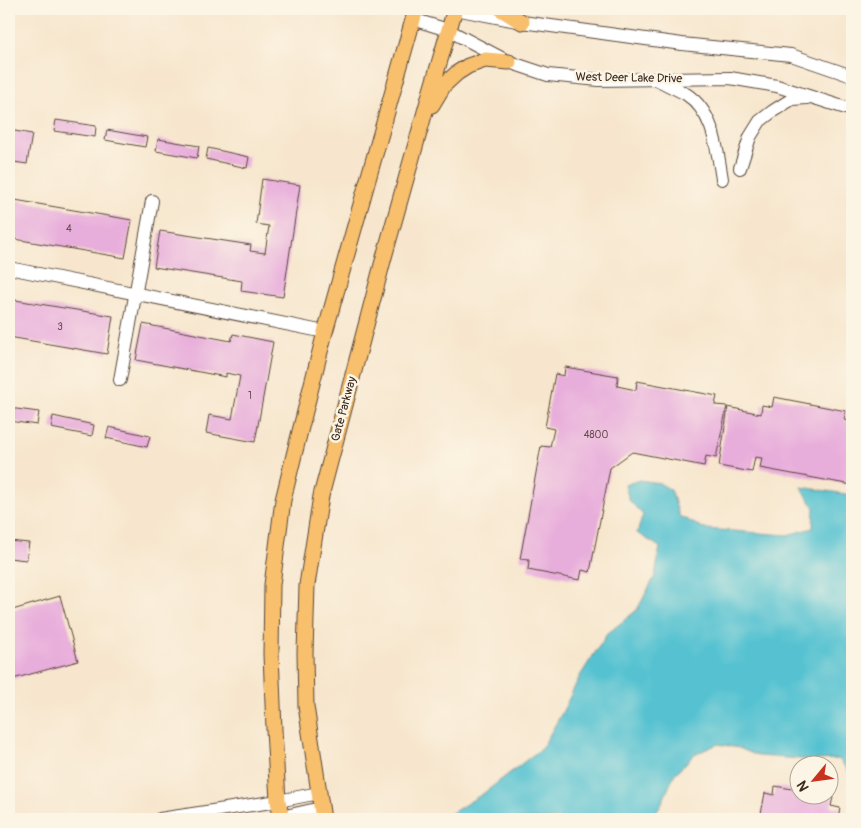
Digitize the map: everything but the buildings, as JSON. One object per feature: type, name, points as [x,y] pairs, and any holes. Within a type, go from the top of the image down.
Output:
[{"type":"main road","name":"Gate Parkway","points":[[321,807],[306,706],[305,653],[307,585],[321,496],[384,257],[455,9]]},
{"type":"main road","points":[[501,9],[522,22]]},
{"type":"main road","points":[[278,819],[271,654],[272,585],[283,500],[325,332],[414,14]]},
{"type":"main road","points":[[422,123],[444,85],[457,73],[468,66],[485,60],[509,62]]},
{"type":"street","points":[[455,9],[522,22],[682,44],[792,55],[852,76]]},
{"type":"street","name":"West Deer Lake Drive","points":[[414,14],[509,62],[548,75],[599,80],[730,78],[777,86],[852,110]]},
{"type":"street","points":[[656,79],[687,95],[701,108],[711,125],[722,179]]},
{"type":"street","points":[[740,168],[750,138],[760,121],[792,100],[812,97]]},
{"type":"street","points":[[120,380],[152,201]]},
{"type":"street","points":[[9,268],[325,332]]},
{"type":"street","points":[[160,819],[278,801],[321,807]]},
{"type":"street","points":[[278,819],[321,807]]},
{"type":"water","points":[[639,480],[659,483],[671,490],[679,516],[705,529],[787,535],[813,528],[814,507],[801,487],[852,495],[852,544],[849,568],[852,570],[852,776],[838,759],[838,756],[788,756],[788,758],[758,756],[739,748],[718,744],[695,754],[674,775],[661,805],[652,819],[442,819],[484,793],[542,748],[580,676],[607,634],[637,610],[655,576],[660,547],[637,533],[643,515],[629,500],[625,485]]}]
